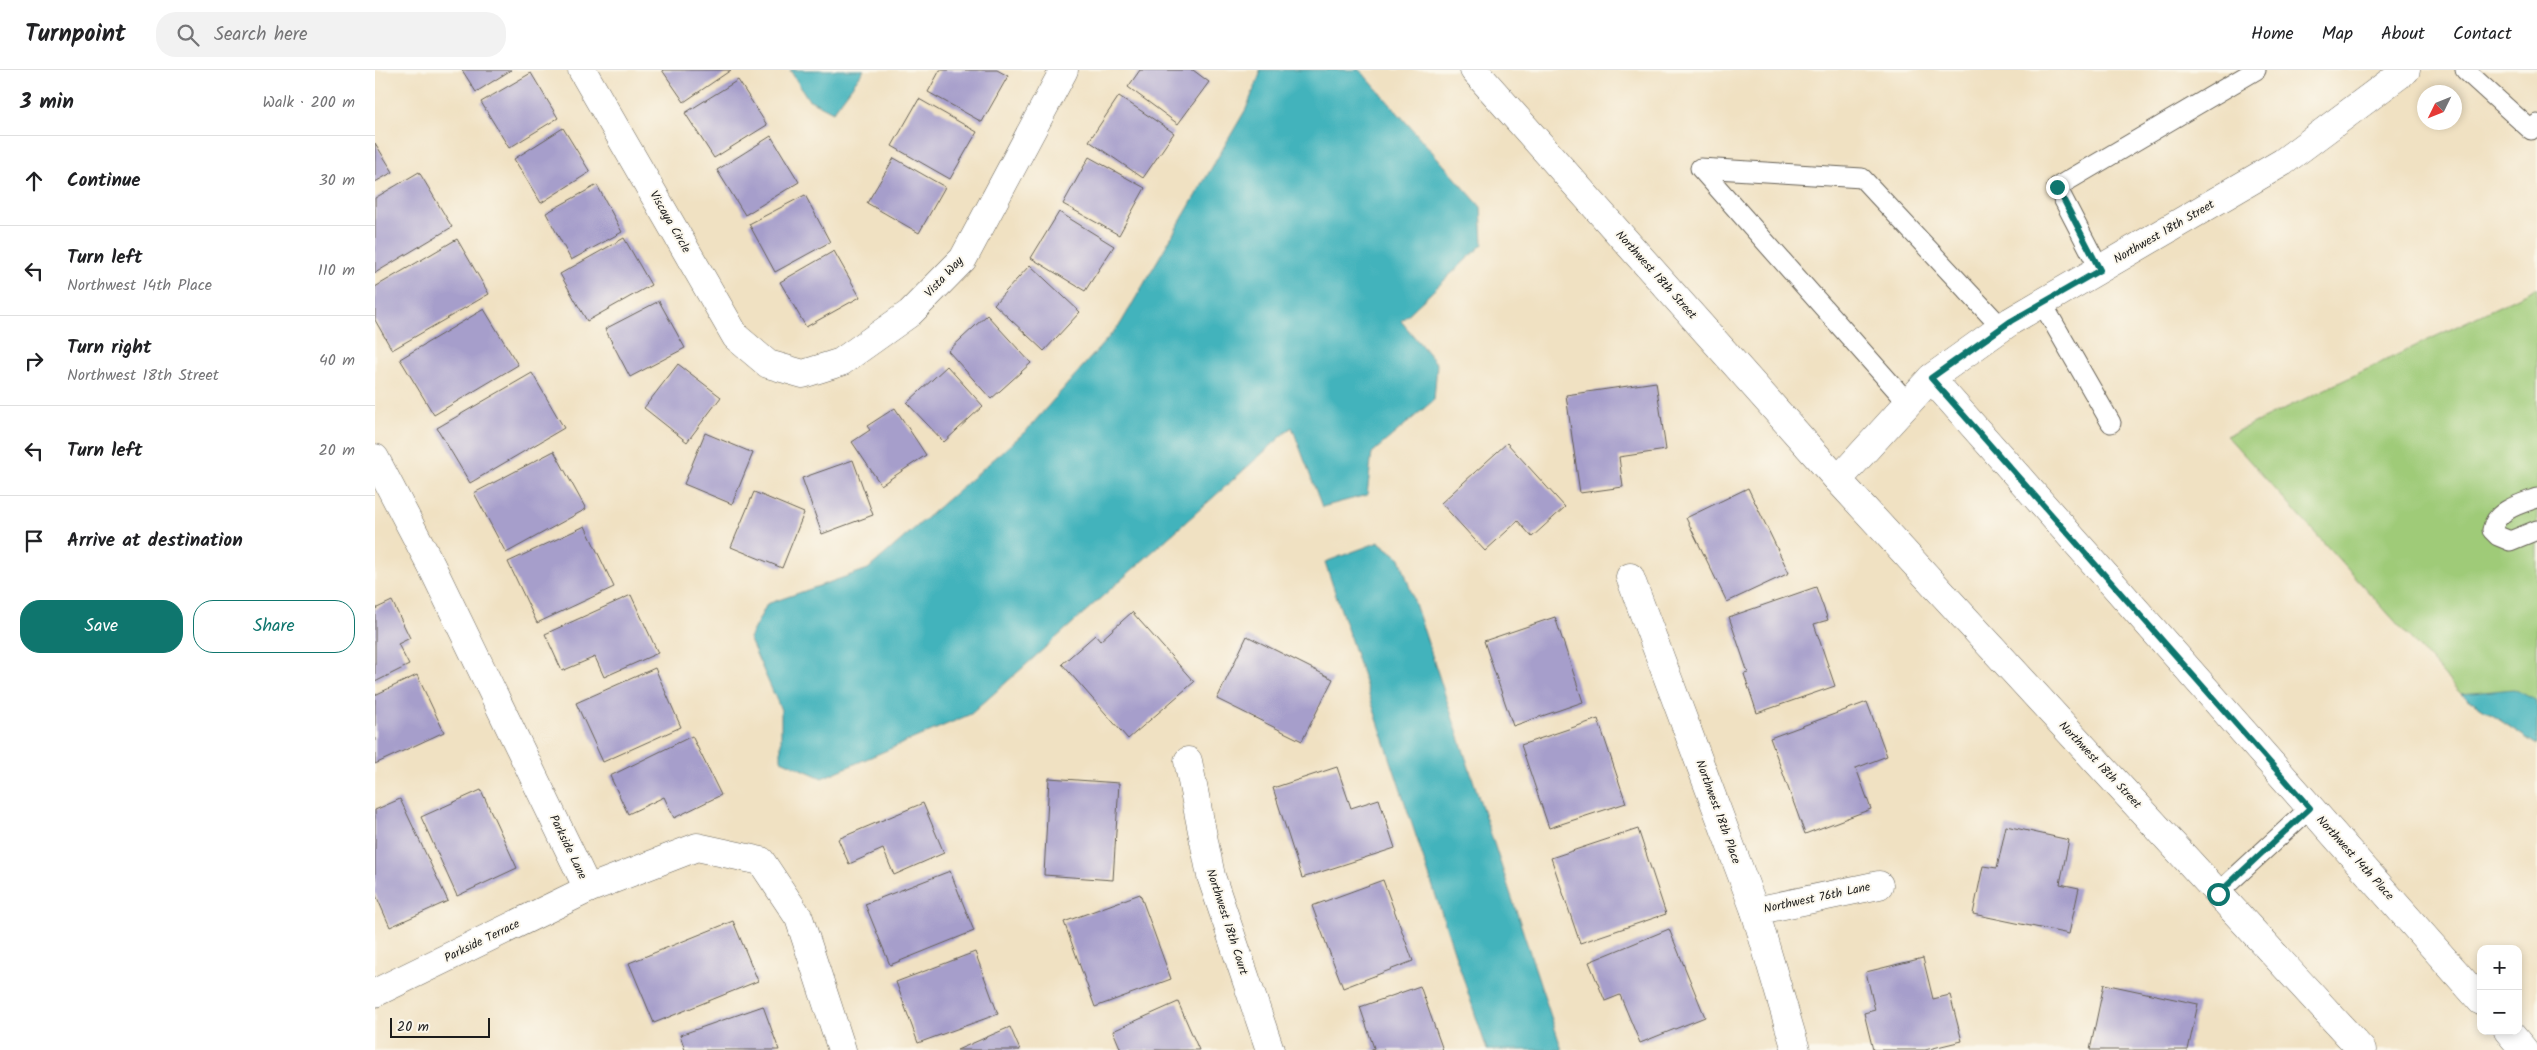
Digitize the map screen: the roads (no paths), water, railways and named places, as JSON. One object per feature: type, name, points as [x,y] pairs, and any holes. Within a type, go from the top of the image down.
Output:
[{"type":"street","name":"Viscaya Circle","points":[[582,70],[736,337],[769,364]]},
{"type":"street","name":"Vista Way","points":[[769,364],[803,374],[841,362],[910,313],[963,259],[1064,70]]},
{"type":"street","name":"Northwest 18th Street","points":[[1474,70],[1838,480],[2362,1050]]},
{"type":"street","name":"Northwest 18th Street","points":[[1838,480],[1931,378],[2002,328],[2283,162],[2406,70]]},
{"type":"street","name":"Northwest 14th Place","points":[[1931,378],[2477,996]]},
{"type":"street","name":"Parkside Lane","points":[[375,458],[432,567],[588,889],[697,847],[761,861],[799,918],[842,1050]]},
{"type":"street","name":"Northwest 18th Place","points":[[1630,577],[1755,911],[1796,1050]]},
{"type":"street","name":"Northwest 18th Court","points":[[1188,761],[1211,876],[1270,1050]]},
{"type":"street","name":"Northwest 76th Lane","points":[[1755,911],[1879,885]]},
{"type":"street","name":"Parkside Terrace","points":[[375,993],[588,889]]},
{"type":"street","points":[[2512,1035],[2525,1050]]},
{"type":"lane","points":[[2100,270],[2057,187],[2256,70]]},
{"type":"lane","points":[[2465,70],[2531,130],[2537,124]]},
{"type":"lane","points":[[1908,403],[1700,168],[1862,178],[2002,328]]},
{"type":"lane","points":[[2043,303],[2111,423]]},
{"type":"lane","points":[[2537,498],[2505,510],[2494,521],[2492,530],[2498,536],[2510,541],[2537,530]]},
{"type":"lane","points":[[2218,894],[2310,808]]},
{"type":"water","points":[[790,70],[864,70],[833,112],[808,99]]},
{"type":"water","points":[[1259,70],[1360,70],[1481,207],[1483,244],[1401,321],[1437,364],[1434,400],[1372,453],[1367,495],[1322,507],[1292,427],[971,714],[822,778],[781,760],[781,710],[749,638],[767,604],[868,569],[1027,430],[1121,323],[1246,109],[1260,74]]},
{"type":"water","points":[[1379,542],[1400,558],[1562,1050],[1487,1050],[1325,562]]},
{"type":"water","points":[[2514,689],[2537,701],[2537,745],[2461,694]]}]
